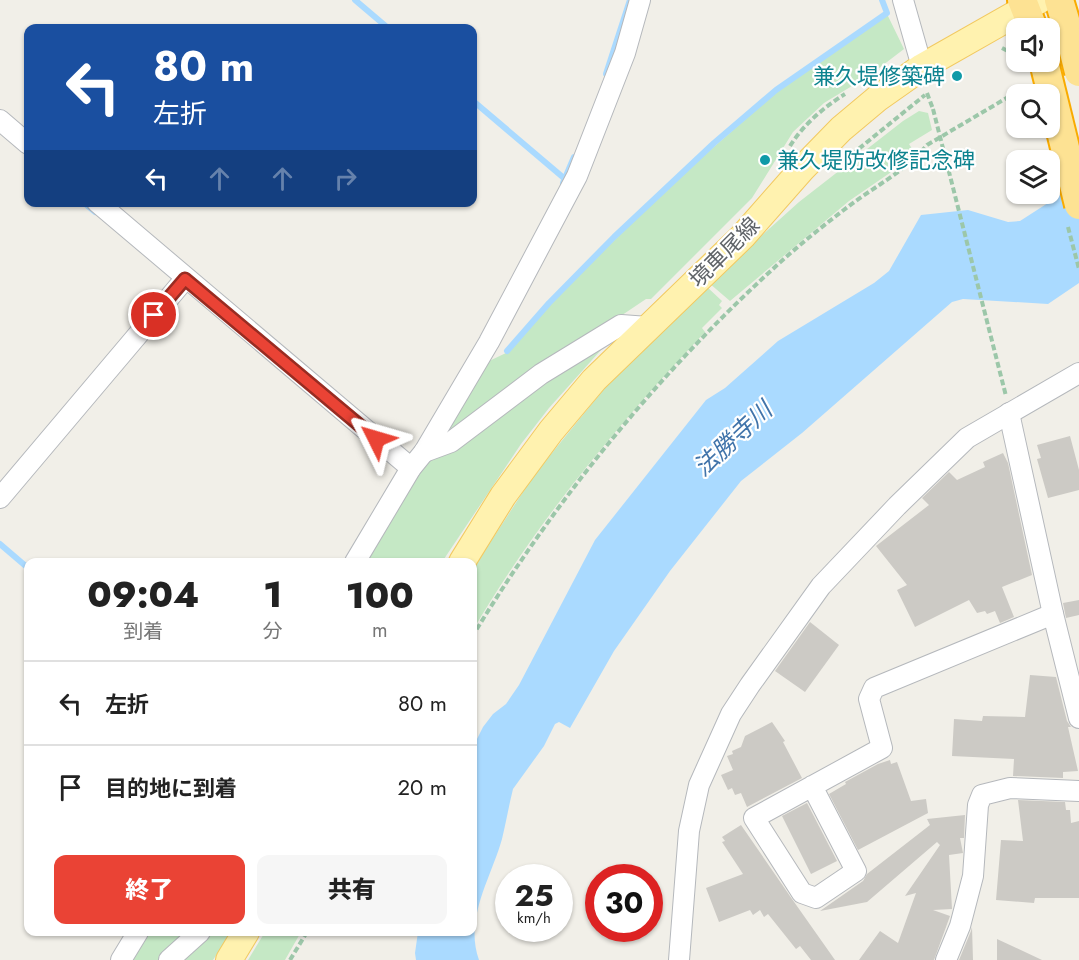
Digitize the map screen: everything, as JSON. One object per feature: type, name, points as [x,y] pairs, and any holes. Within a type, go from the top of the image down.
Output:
[{"type":"highway","points":[[1059,0],[1079,72]]},
{"type":"highway","points":[[1046,72],[1079,205]]},
{"type":"main road","name":"境車尾線","points":[[464,558],[503,496],[551,431],[594,380],[743,236],[841,129],[878,98],[928,77],[1030,9]]},
{"type":"main road","points":[[229,960],[244,936]]},
{"type":"street","points":[[357,558],[489,342],[577,176],[626,53],[640,0]]},
{"type":"street","points":[[903,0],[928,77]]},
{"type":"street","points":[[0,120],[24,141]]},
{"type":"street","points":[[102,207],[411,468]]},
{"type":"street","points":[[0,498],[185,279]]},
{"type":"street","points":[[424,452],[451,442],[541,375],[621,325],[648,327]]},
{"type":"street","points":[[679,960],[689,831],[699,785],[731,714],[821,586],[897,506],[967,438],[1008,404],[1079,373]]},
{"type":"street","points":[[1008,404],[1053,614],[1079,718]]},
{"type":"street","points":[[812,786],[856,871],[816,898],[802,893],[754,818],[812,786],[882,748],[868,699],[873,688],[1053,614]]},
{"type":"street","points":[[946,960],[960,927],[973,876],[978,805],[982,795],[1010,788],[1079,791]]},
{"type":"street","points":[[121,960],[136,936]]},
{"type":"street","points":[[169,960],[196,936]]},
{"type":"path","points":[[999,47],[1006,50]]},
{"type":"path","points":[[928,77],[927,93],[1008,404]]},
{"type":"path","points":[[841,163],[927,93]]},
{"type":"path","points":[[477,629],[511,573],[569,493],[617,432],[713,326],[776,266],[848,206],[916,159],[927,145],[1006,99]]},
{"type":"path","points":[[290,960],[305,936]]},
{"type":"green space","points":[[887,14],[904,49],[870,75],[824,103],[793,132],[752,198],[651,299],[646,299],[585,340],[451,437],[440,435],[483,364],[508,352],[551,302],[677,179],[777,92]]},
{"type":"green space","points":[[919,111],[928,113],[932,130],[909,144],[916,155],[849,201],[730,301],[709,283],[799,202]]},
{"type":"green space","points":[[706,286],[722,301],[719,305],[722,308],[702,328],[705,332],[641,402],[580,475],[524,550],[477,624],[477,563],[534,475],[604,389]]},
{"type":"green space","points":[[609,341],[549,408],[521,444],[445,558],[365,558],[425,464],[451,449],[487,418]]},
{"type":"green space","points":[[140,936],[187,936],[160,960],[125,960]]},
{"type":"green space","points":[[202,936],[228,936],[213,960],[176,960]]},
{"type":"green space","points":[[263,936],[299,936],[285,960],[248,960]]},
{"type":"water","name":"法勝寺川","points":[[1079,183],[1079,283],[1048,304],[963,299],[952,302],[802,433],[741,481],[670,571],[614,651],[570,728],[559,722],[555,724],[544,746],[513,789],[502,839],[477,914],[477,739],[493,714],[506,704],[519,685],[595,540],[706,400],[725,388],[778,341],[874,283],[889,271],[921,215],[968,210],[1008,222],[1020,221],[1046,204],[1060,204],[1060,195]]},
{"type":"water","points":[[417,936],[475,936],[479,960],[416,960]]},
{"type":"building","points":[[1070,436],[1079,470],[1079,490],[1048,498],[1037,459],[1041,458],[1037,445]]},
{"type":"building","points":[[1003,453],[1008,463],[1032,575],[1002,587],[1014,617],[1000,623],[995,611],[987,614],[985,611],[977,613],[969,600],[915,627],[897,590],[907,585],[876,546],[929,505],[922,498],[949,472],[957,480],[985,467],[983,462]]},
{"type":"building","points":[[1079,600],[1079,615],[1066,618],[1063,603]]},
{"type":"building","points":[[810,622],[839,645],[805,692],[775,671]]},
{"type":"building","points":[[1030,675],[1056,677],[1067,721],[1071,727],[1068,727],[1078,771],[1063,772],[1063,778],[1013,776],[1014,759],[952,756],[954,719],[982,721],[983,716],[1025,717]]},
{"type":"building","points":[[772,722],[785,741],[783,742],[802,778],[747,807],[741,793],[735,795],[732,788],[728,790],[721,775],[733,770],[727,756],[741,747],[745,736]]},
{"type":"building","points":[[890,760],[891,764],[897,762],[911,801],[926,799],[928,813],[858,850],[829,794],[846,784],[845,782]]},
{"type":"building","points":[[1018,800],[1065,802],[1066,810],[1070,810],[1071,823],[1079,821],[1079,898],[1035,898],[1034,903],[996,900],[1001,840],[1023,841]]},
{"type":"building","points":[[807,803],[837,861],[811,874],[782,816]]},
{"type":"building","points":[[965,815],[964,838],[960,838],[963,853],[949,855],[952,909],[933,910],[950,916],[934,960],[859,960],[880,931],[898,943],[916,893],[905,896],[940,845],[937,842],[867,902],[820,911],[863,881],[867,874],[930,825],[927,819]]},
{"type":"building","points":[[741,825],[835,960],[811,960],[800,946],[796,949],[768,914],[764,917],[760,910],[753,915],[750,910],[719,922],[706,888],[743,874],[722,842],[725,841],[722,837]]},
{"type":"building","points":[[972,927],[973,960],[959,960],[971,931]]},
{"type":"building","points":[[997,939],[1042,960],[997,960]]},
{"type":"waterway","points":[[355,0],[383,24]]},
{"type":"waterway","points":[[606,74],[630,0]]},
{"type":"waterway","points":[[507,351],[549,303],[614,237],[714,143],[776,90],[887,13],[882,0]]},
{"type":"waterway","points":[[477,104],[565,179]]},
{"type":"waterway","points":[[563,183],[574,157]]},
{"type":"waterway","points":[[89,207],[95,212]]},
{"type":"waterway","points":[[0,544],[24,565]]},
{"type":"place","name":"兼久堤修築碑","points":[[957,76]]},
{"type":"place","name":"兼久堤防改修記念碑","points":[[765,160]]},
{"type":"route","points":[[154,315],[185,279],[376,439]]}]
